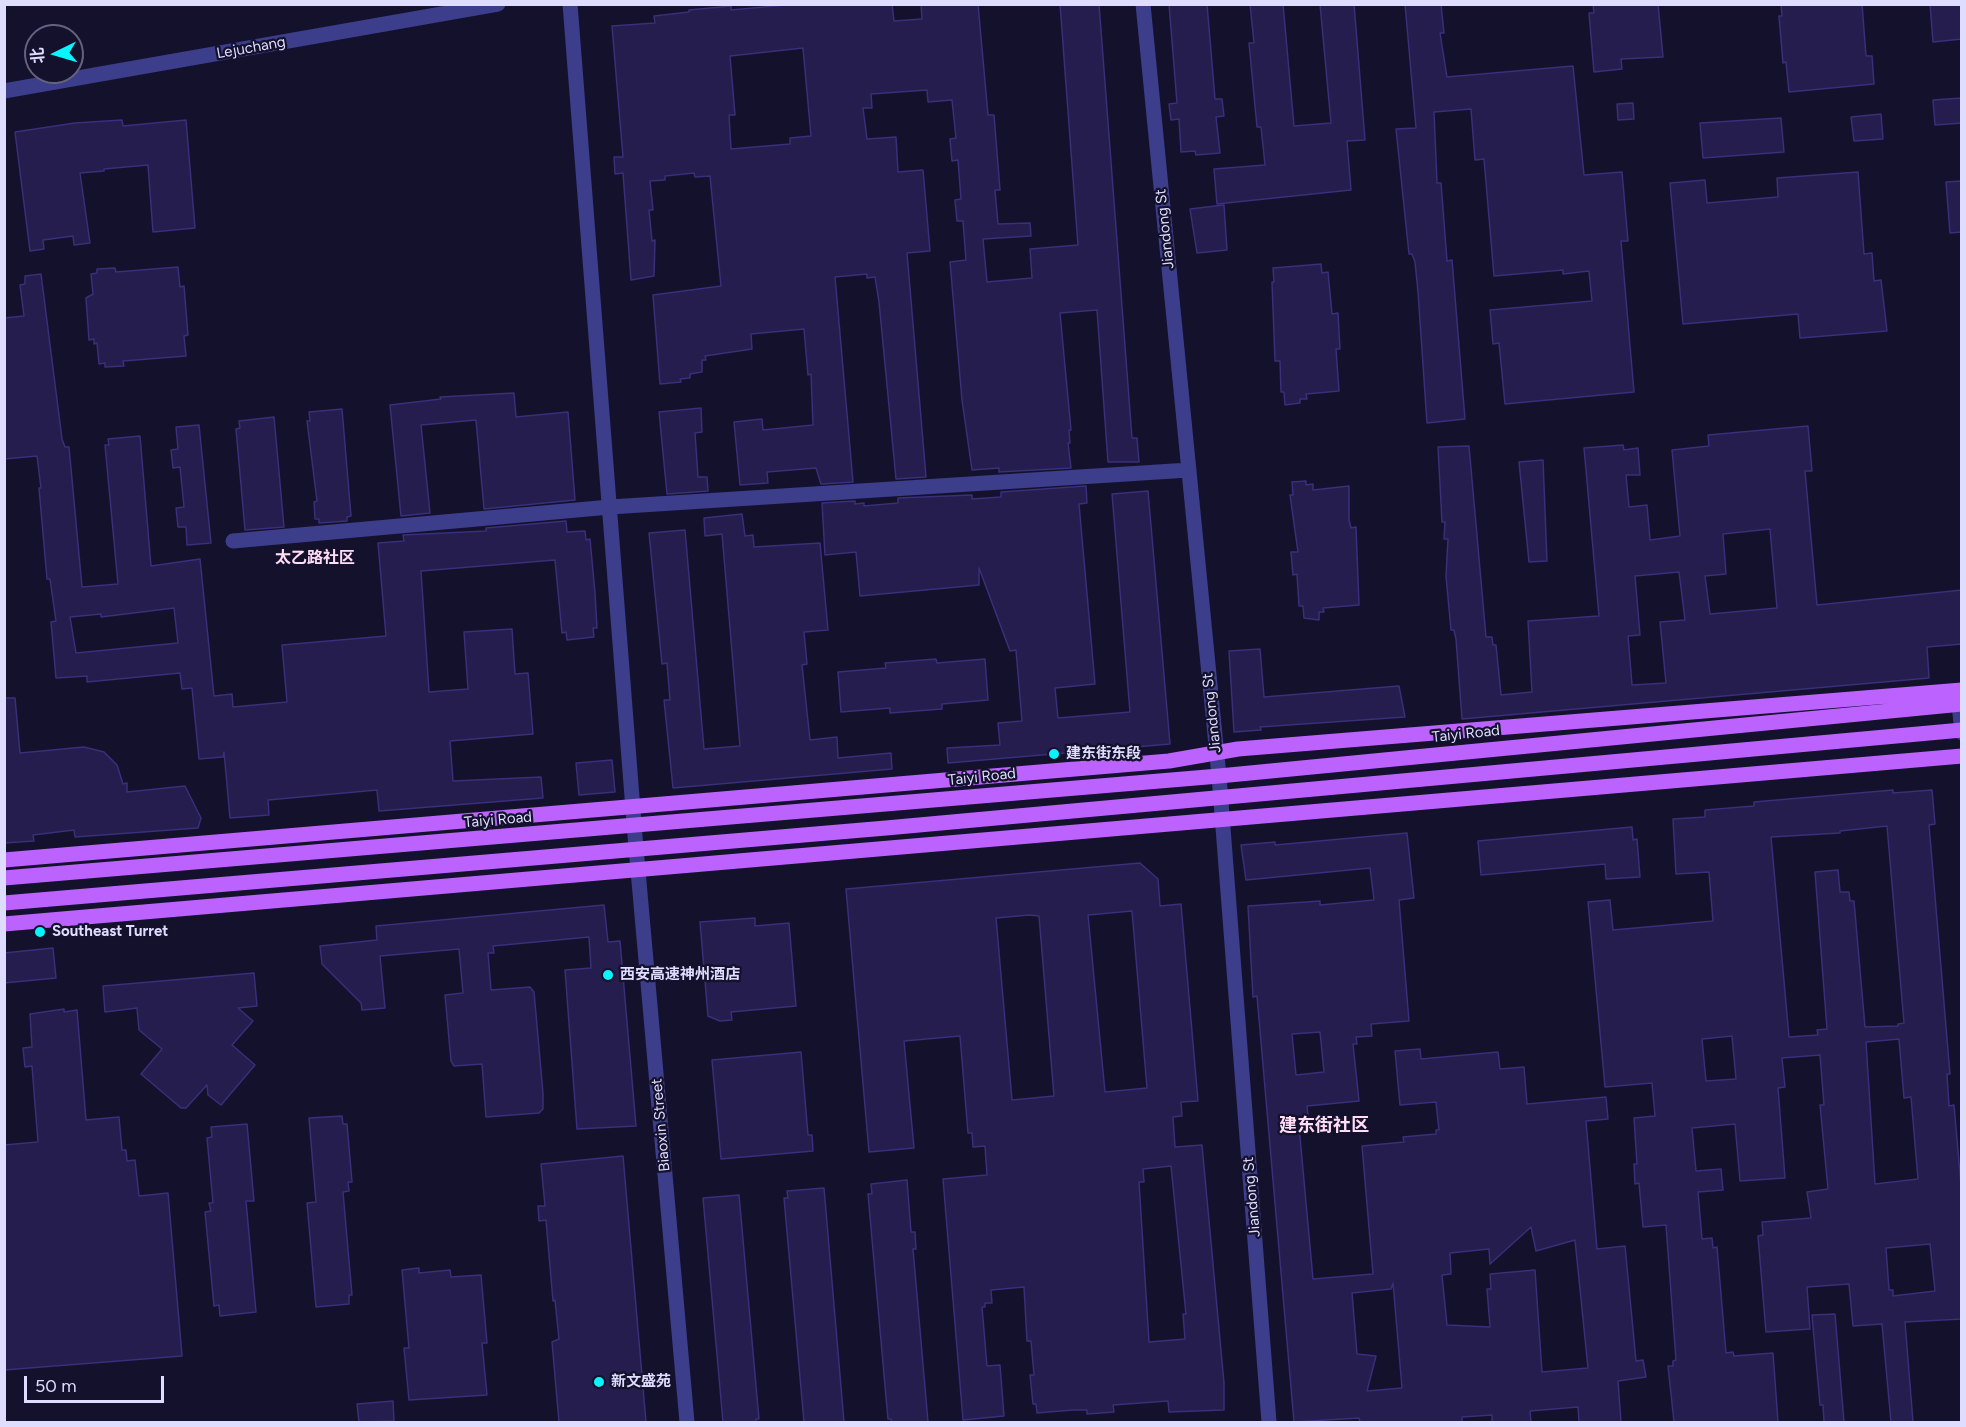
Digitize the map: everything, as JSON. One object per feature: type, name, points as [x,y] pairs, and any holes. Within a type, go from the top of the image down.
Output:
[{"type":"main road","points":[[4,860],[1169,761],[1216,753],[1961,699]]},
{"type":"main road","name":"Taiyi Road","points":[[4,878],[634,827],[997,793],[1219,776],[1961,699]]},
{"type":"main road","points":[[4,903],[1961,731]]},
{"type":"main road","points":[[4,924],[1962,756]]},
{"type":"street","name":"Lejuchang","points":[[4,92],[498,4]]},
{"type":"street","name":"Biaoxin Street","points":[[570,4],[634,827],[687,1422]]},
{"type":"street","name":"Jiandong St","points":[[1143,4],[1219,776],[1269,1422]]},
{"type":"street","points":[[233,541],[610,507],[1189,470]]},
{"type":"street","points":[[1961,699],[1961,731]]},
{"type":"building","points":[[796,4],[892,4],[894,21],[922,19],[921,4],[978,4],[988,115],[994,115],[1000,190],[995,190],[998,224],[1030,223],[1031,236],[983,239],[987,282],[1032,278],[1030,249],[1078,245],[1060,4],[1099,4],[1132,438],[1137,438],[1139,462],[1108,462],[1097,310],[1060,313],[1071,430],[1069,430],[1070,443],[1068,443],[1071,468],[999,472],[999,468],[972,470],[962,400],[950,262],[966,260],[963,221],[957,221],[955,200],[961,199],[958,160],[952,161],[950,139],[956,138],[952,100],[928,102],[927,90],[871,94],[872,108],[863,108],[867,139],[896,137],[898,172],[923,170],[930,251],[907,253],[926,477],[896,479],[879,302],[875,277],[867,278],[867,274],[835,277],[853,482],[821,484],[816,468],[767,472],[768,483],[740,485],[734,422],[762,419],[763,430],[813,425],[811,374],[808,375],[804,329],[751,334],[752,349],[705,356],[706,360],[702,360],[702,372],[690,374],[690,378],[680,379],[681,382],[660,384],[653,295],[721,286],[710,176],[695,177],[694,173],[665,176],[665,180],[650,181],[653,210],[649,210],[652,241],[655,240],[654,276],[631,280],[623,173],[615,174],[614,157],[623,157],[612,26],[655,23],[654,16],[689,12],[689,10],[731,6],[731,10]],"holes":[[[803,48],[811,136],[790,138],[790,144],[731,149],[729,115],[735,115],[730,56]]]},
{"type":"building","points":[[1169,4],[1207,4],[1215,99],[1222,99],[1224,116],[1216,117],[1220,153],[1196,155],[1195,151],[1181,152],[1179,119],[1171,120],[1169,104],[1177,103]]},
{"type":"building","points":[[1250,4],[1283,4],[1294,126],[1331,123],[1320,4],[1354,4],[1365,140],[1347,141],[1351,190],[1217,204],[1214,169],[1265,165],[1261,127],[1257,127],[1249,43],[1254,43]]},
{"type":"building","points":[[1405,4],[1441,4],[1444,33],[1440,33],[1447,77],[1573,66],[1584,175],[1622,172],[1628,241],[1621,241],[1634,392],[1505,404],[1499,343],[1493,344],[1490,310],[1592,301],[1589,271],[1563,274],[1563,270],[1494,276],[1484,159],[1475,160],[1471,109],[1434,112],[1437,183],[1441,183],[1447,261],[1452,260],[1465,419],[1427,423],[1415,262],[1412,254],[1409,254],[1396,129],[1416,128]]},
{"type":"building","points":[[1593,4],[1658,4],[1663,57],[1621,59],[1622,69],[1594,72],[1589,13],[1594,13]]},
{"type":"building","points":[[1781,4],[1862,4],[1866,56],[1872,56],[1874,84],[1789,92],[1786,62],[1783,63],[1779,16],[1782,16]]},
{"type":"building","points":[[1930,4],[1962,4],[1962,39],[1933,42]]},
{"type":"building","points":[[1962,98],[1962,123],[1935,125],[1933,100]]},
{"type":"building","points":[[1633,103],[1634,119],[1618,120],[1617,104]]},
{"type":"building","points":[[1881,114],[1883,139],[1854,141],[1851,117]]},
{"type":"building","points":[[1781,118],[1784,152],[1703,158],[1700,123]]},
{"type":"building","points":[[122,120],[123,126],[186,120],[195,228],[153,232],[148,165],[104,169],[104,171],[80,173],[90,243],[74,245],[73,236],[43,240],[44,249],[30,251],[15,132],[75,123]]},
{"type":"building","points":[[1858,172],[1864,254],[1872,253],[1874,281],[1881,280],[1887,331],[1800,338],[1798,314],[1683,324],[1670,183],[1705,180],[1707,203],[1778,197],[1777,178]]},
{"type":"building","points":[[1962,181],[1962,232],[1950,233],[1946,182]]},
{"type":"building","points":[[1224,205],[1227,250],[1197,253],[1190,209]]},
{"type":"building","points":[[1321,264],[1322,273],[1328,272],[1332,314],[1338,313],[1340,349],[1336,349],[1339,391],[1306,394],[1307,399],[1300,399],[1300,403],[1285,405],[1284,392],[1281,392],[1280,361],[1275,361],[1273,268]]},
{"type":"building","points":[[178,267],[180,287],[184,286],[188,335],[184,336],[186,356],[123,361],[124,366],[105,367],[105,363],[99,364],[97,343],[94,344],[94,339],[89,340],[86,298],[93,294],[91,274],[97,273],[97,269],[115,268],[116,272]]},
{"type":"building","points":[[41,274],[62,439],[65,447],[69,447],[82,587],[118,584],[105,445],[109,445],[108,439],[140,436],[151,566],[200,559],[214,696],[232,694],[233,707],[287,702],[282,645],[386,636],[378,543],[404,541],[403,535],[486,531],[486,528],[566,521],[567,532],[585,531],[586,540],[590,539],[595,593],[597,628],[593,628],[594,637],[567,640],[566,632],[562,633],[555,560],[421,571],[429,692],[468,689],[464,632],[512,629],[515,674],[528,673],[533,734],[450,741],[453,781],[541,777],[543,798],[379,811],[377,790],[268,800],[269,815],[230,818],[224,752],[223,757],[199,759],[192,688],[182,689],[180,673],[87,682],[87,676],[56,678],[51,622],[56,621],[50,579],[47,579],[37,456],[4,459],[4,318],[24,316],[20,285],[25,284],[25,276]],"holes":[[[174,608],[178,643],[76,653],[70,617],[101,614],[101,617]]]},
{"type":"building","points":[[514,393],[516,417],[568,412],[575,500],[484,509],[476,420],[421,425],[430,513],[401,516],[390,405],[441,399],[440,397]]},
{"type":"building","points":[[701,408],[702,432],[695,433],[698,477],[707,477],[708,491],[667,494],[659,412]]},
{"type":"building","points":[[342,409],[351,516],[347,517],[347,521],[319,523],[319,519],[315,519],[314,502],[317,501],[307,421],[310,421],[309,412]]},
{"type":"building","points":[[274,417],[284,527],[245,530],[236,429],[240,428],[239,421]]},
{"type":"building","points":[[199,425],[211,543],[187,545],[186,527],[178,527],[176,508],[184,507],[180,467],[173,468],[171,450],[178,449],[176,427]]},
{"type":"building","points":[[1808,426],[1812,471],[1805,471],[1817,605],[1962,590],[1962,644],[1927,647],[1929,678],[1462,719],[1456,639],[1454,630],[1451,630],[1446,576],[1448,539],[1444,539],[1445,522],[1442,522],[1438,447],[1469,446],[1486,637],[1492,637],[1493,645],[1496,645],[1501,695],[1532,692],[1528,621],[1599,616],[1584,448],[1623,445],[1624,450],[1638,448],[1640,475],[1626,475],[1629,507],[1647,505],[1650,540],[1680,536],[1672,450],[1709,446],[1708,435]],"holes":[[[1770,529],[1777,608],[1710,614],[1705,576],[1726,574],[1723,534]],[[1679,572],[1685,620],[1660,622],[1666,683],[1632,685],[1628,636],[1640,635],[1635,576]]]},
{"type":"building","points":[[1543,460],[1547,561],[1529,562],[1519,462]]},
{"type":"building","points":[[1306,481],[1306,485],[1313,484],[1313,490],[1349,486],[1349,520],[1351,528],[1356,527],[1359,605],[1323,608],[1324,612],[1319,612],[1319,620],[1304,618],[1303,606],[1299,606],[1297,574],[1293,575],[1291,552],[1298,552],[1290,495],[1293,495],[1292,482]]},
{"type":"building","points":[[1086,486],[1087,503],[1079,504],[1095,684],[1055,688],[1058,718],[1130,712],[1112,494],[1148,491],[1170,744],[948,763],[947,748],[1000,745],[998,723],[1022,721],[1016,650],[1010,651],[979,568],[979,585],[860,596],[856,552],[825,555],[822,503],[855,501],[855,504],[864,503],[864,506],[898,503],[898,498],[972,495],[972,499],[1001,497],[1001,492]]},
{"type":"building","points":[[742,514],[745,536],[753,535],[754,547],[820,543],[828,630],[804,632],[807,664],[802,665],[810,740],[837,737],[838,758],[891,753],[892,769],[673,788],[664,700],[670,700],[667,663],[662,664],[649,533],[685,530],[704,749],[740,746],[722,534],[705,536],[704,518]]},
{"type":"building","points":[[1260,649],[1264,697],[1399,686],[1405,717],[1260,727],[1261,730],[1234,732],[1229,651]]},
{"type":"building","points":[[936,659],[937,663],[985,659],[988,700],[942,704],[942,709],[890,713],[890,708],[841,712],[838,672],[886,668],[885,663]]},
{"type":"building","points":[[4,698],[15,698],[20,753],[84,747],[104,752],[117,765],[123,784],[127,783],[127,792],[185,786],[201,818],[198,828],[75,837],[74,830],[33,835],[34,841],[4,843]]},
{"type":"building","points":[[612,760],[615,792],[579,795],[576,763]]},
{"type":"building","points":[[1893,790],[1893,793],[1932,790],[1935,824],[1929,825],[1950,1074],[1947,1074],[1949,1106],[1954,1105],[1962,1197],[1962,1319],[1905,1322],[1913,1422],[1891,1422],[1882,1324],[1853,1326],[1849,1284],[1807,1287],[1810,1329],[1766,1332],[1758,1236],[1763,1235],[1762,1222],[1811,1218],[1807,1192],[1828,1189],[1820,1105],[1824,1105],[1820,1055],[1782,1058],[1785,1087],[1778,1088],[1785,1178],[1740,1181],[1735,1124],[1692,1128],[1696,1171],[1721,1169],[1723,1190],[1698,1192],[1702,1239],[1712,1238],[1713,1248],[1717,1247],[1726,1353],[1733,1352],[1734,1356],[1773,1353],[1778,1422],[1674,1422],[1668,1366],[1673,1366],[1673,1361],[1676,1360],[1666,1225],[1643,1227],[1639,1183],[1635,1184],[1634,1164],[1637,1164],[1634,1118],[1655,1116],[1652,1083],[1605,1087],[1588,902],[1610,900],[1613,930],[1713,921],[1709,872],[1676,874],[1673,819],[1705,817],[1705,810],[1754,806],[1754,802]],"holes":[[[1887,826],[1904,1023],[1898,1026],[1865,1027],[1854,901],[1850,901],[1849,892],[1840,892],[1838,870],[1815,872],[1827,1029],[1817,1030],[1818,1035],[1789,1037],[1771,837],[1840,833],[1840,831]],[[1732,1036],[1736,1079],[1706,1081],[1702,1039]],[[1899,1039],[1904,1098],[1911,1097],[1918,1179],[1875,1184],[1866,1042]],[[1930,1244],[1935,1291],[1893,1296],[1893,1290],[1889,1290],[1886,1248]]]},
{"type":"building","points":[[1632,827],[1633,840],[1637,839],[1640,877],[1606,879],[1605,864],[1481,875],[1478,841]]},
{"type":"building","points":[[1407,833],[1414,898],[1399,900],[1409,1021],[1371,1024],[1372,1036],[1356,1037],[1357,1044],[1353,1044],[1359,1101],[1307,1106],[1309,1125],[1299,1126],[1313,1279],[1373,1274],[1362,1146],[1404,1142],[1403,1137],[1436,1134],[1436,1130],[1439,1130],[1436,1102],[1400,1105],[1395,1051],[1420,1049],[1421,1059],[1498,1052],[1500,1069],[1524,1067],[1527,1104],[1606,1097],[1608,1119],[1586,1121],[1597,1249],[1625,1246],[1636,1361],[1643,1360],[1646,1377],[1618,1381],[1621,1422],[1579,1422],[1578,1407],[1530,1411],[1531,1422],[1492,1422],[1492,1415],[1462,1417],[1462,1422],[1360,1422],[1359,1418],[1294,1422],[1257,996],[1253,997],[1248,906],[1320,901],[1320,905],[1374,900],[1370,868],[1246,880],[1241,845],[1275,842],[1275,845]],"holes":[[[1320,1032],[1324,1072],[1296,1075],[1292,1034]],[[1531,1227],[1536,1251],[1575,1240],[1588,1368],[1542,1372],[1535,1270],[1490,1274],[1491,1289],[1487,1289],[1490,1327],[1447,1325],[1442,1275],[1451,1274],[1450,1253],[1489,1249],[1490,1264]],[[1393,1283],[1402,1388],[1367,1391],[1376,1356],[1357,1354],[1352,1293],[1391,1289]]]},
{"type":"building","points":[[1140,863],[1158,879],[1160,906],[1181,904],[1198,1101],[1181,1102],[1182,1116],[1173,1117],[1175,1147],[1202,1145],[1224,1383],[1224,1410],[1169,1412],[1168,1401],[1113,1405],[1114,1412],[1087,1414],[1087,1410],[1073,1410],[1037,1413],[1036,1404],[1033,1404],[1030,1375],[1034,1375],[1031,1341],[1027,1341],[1024,1287],[991,1290],[992,1303],[985,1303],[985,1307],[982,1307],[987,1366],[1000,1365],[1004,1416],[963,1420],[943,1179],[987,1175],[985,1146],[973,1147],[972,1133],[968,1133],[960,1036],[904,1041],[914,1148],[869,1152],[846,889]],"holes":[[[1132,911],[1147,1088],[1105,1092],[1088,915]],[[1039,916],[1054,1096],[1012,1100],[996,918]],[[1171,1166],[1186,1314],[1183,1314],[1185,1339],[1149,1342],[1139,1182],[1144,1182],[1143,1169]]]},
{"type":"building","points":[[604,905],[608,942],[620,941],[636,1126],[577,1129],[565,970],[591,968],[589,937],[493,946],[494,953],[488,953],[491,990],[530,987],[534,992],[543,1093],[543,1109],[539,1113],[486,1117],[482,1064],[454,1066],[451,1061],[445,995],[463,993],[459,949],[380,956],[385,1008],[362,1010],[361,1003],[322,964],[320,946],[377,940],[376,926]]},
{"type":"building","points":[[755,918],[755,926],[789,923],[796,1006],[731,1012],[732,1020],[720,1021],[708,1016],[700,922]]},
{"type":"building","points":[[53,948],[56,978],[4,983],[4,953]]},
{"type":"building","points":[[254,973],[257,1006],[238,1008],[253,1021],[232,1045],[255,1065],[221,1105],[208,1095],[207,1085],[186,1108],[181,1108],[141,1074],[162,1049],[139,1030],[137,1008],[105,1012],[103,986]]},
{"type":"building","points":[[64,1009],[64,1012],[77,1010],[86,1120],[119,1117],[122,1150],[126,1150],[127,1161],[135,1160],[139,1196],[168,1193],[182,1356],[4,1370],[4,1145],[38,1142],[32,1066],[25,1067],[23,1048],[32,1047],[30,1014]]},
{"type":"building","points":[[801,1052],[808,1135],[812,1135],[813,1151],[721,1159],[712,1060]]},
{"type":"building","points":[[342,1116],[343,1124],[347,1124],[352,1182],[348,1182],[349,1191],[343,1192],[352,1295],[349,1295],[349,1304],[316,1307],[307,1203],[316,1202],[309,1118]]},
{"type":"building","points":[[247,1124],[254,1201],[246,1201],[256,1312],[220,1316],[219,1305],[214,1306],[205,1212],[211,1211],[209,1203],[213,1203],[207,1138],[212,1137],[211,1127]]},
{"type":"building","points":[[623,1156],[646,1422],[559,1422],[552,1342],[559,1339],[555,1300],[553,1301],[546,1220],[539,1221],[538,1206],[545,1206],[541,1164]]},
{"type":"building","points":[[907,1180],[911,1232],[915,1232],[916,1249],[913,1249],[928,1422],[892,1422],[888,1419],[868,1194],[872,1194],[871,1184]]},
{"type":"building","points":[[824,1188],[844,1422],[804,1422],[784,1198],[788,1198],[787,1191]]},
{"type":"building","points":[[739,1195],[759,1419],[756,1419],[756,1422],[723,1422],[703,1198]]},
{"type":"building","points":[[419,1268],[419,1273],[450,1270],[451,1277],[481,1275],[487,1343],[482,1343],[487,1395],[409,1400],[404,1348],[409,1348],[402,1270]]},
{"type":"building","points":[[1835,1314],[1844,1422],[1824,1422],[1823,1405],[1820,1405],[1812,1315]]},
{"type":"building","points":[[393,1401],[394,1421],[359,1422],[357,1404]]},
{"type":"place","name":"建东街东段","points":[[1054,754]]},
{"type":"place","name":"Southeast Turret","points":[[40,932]]},
{"type":"place","name":"西安高速神州酒店","points":[[608,975]]},
{"type":"place","name":"新文盛苑","points":[[599,1382]]},
{"type":"district","name":"太乙路社区","points":[[315,558]]},
{"type":"district","name":"建东街社区","points":[[1324,1126]]}]
